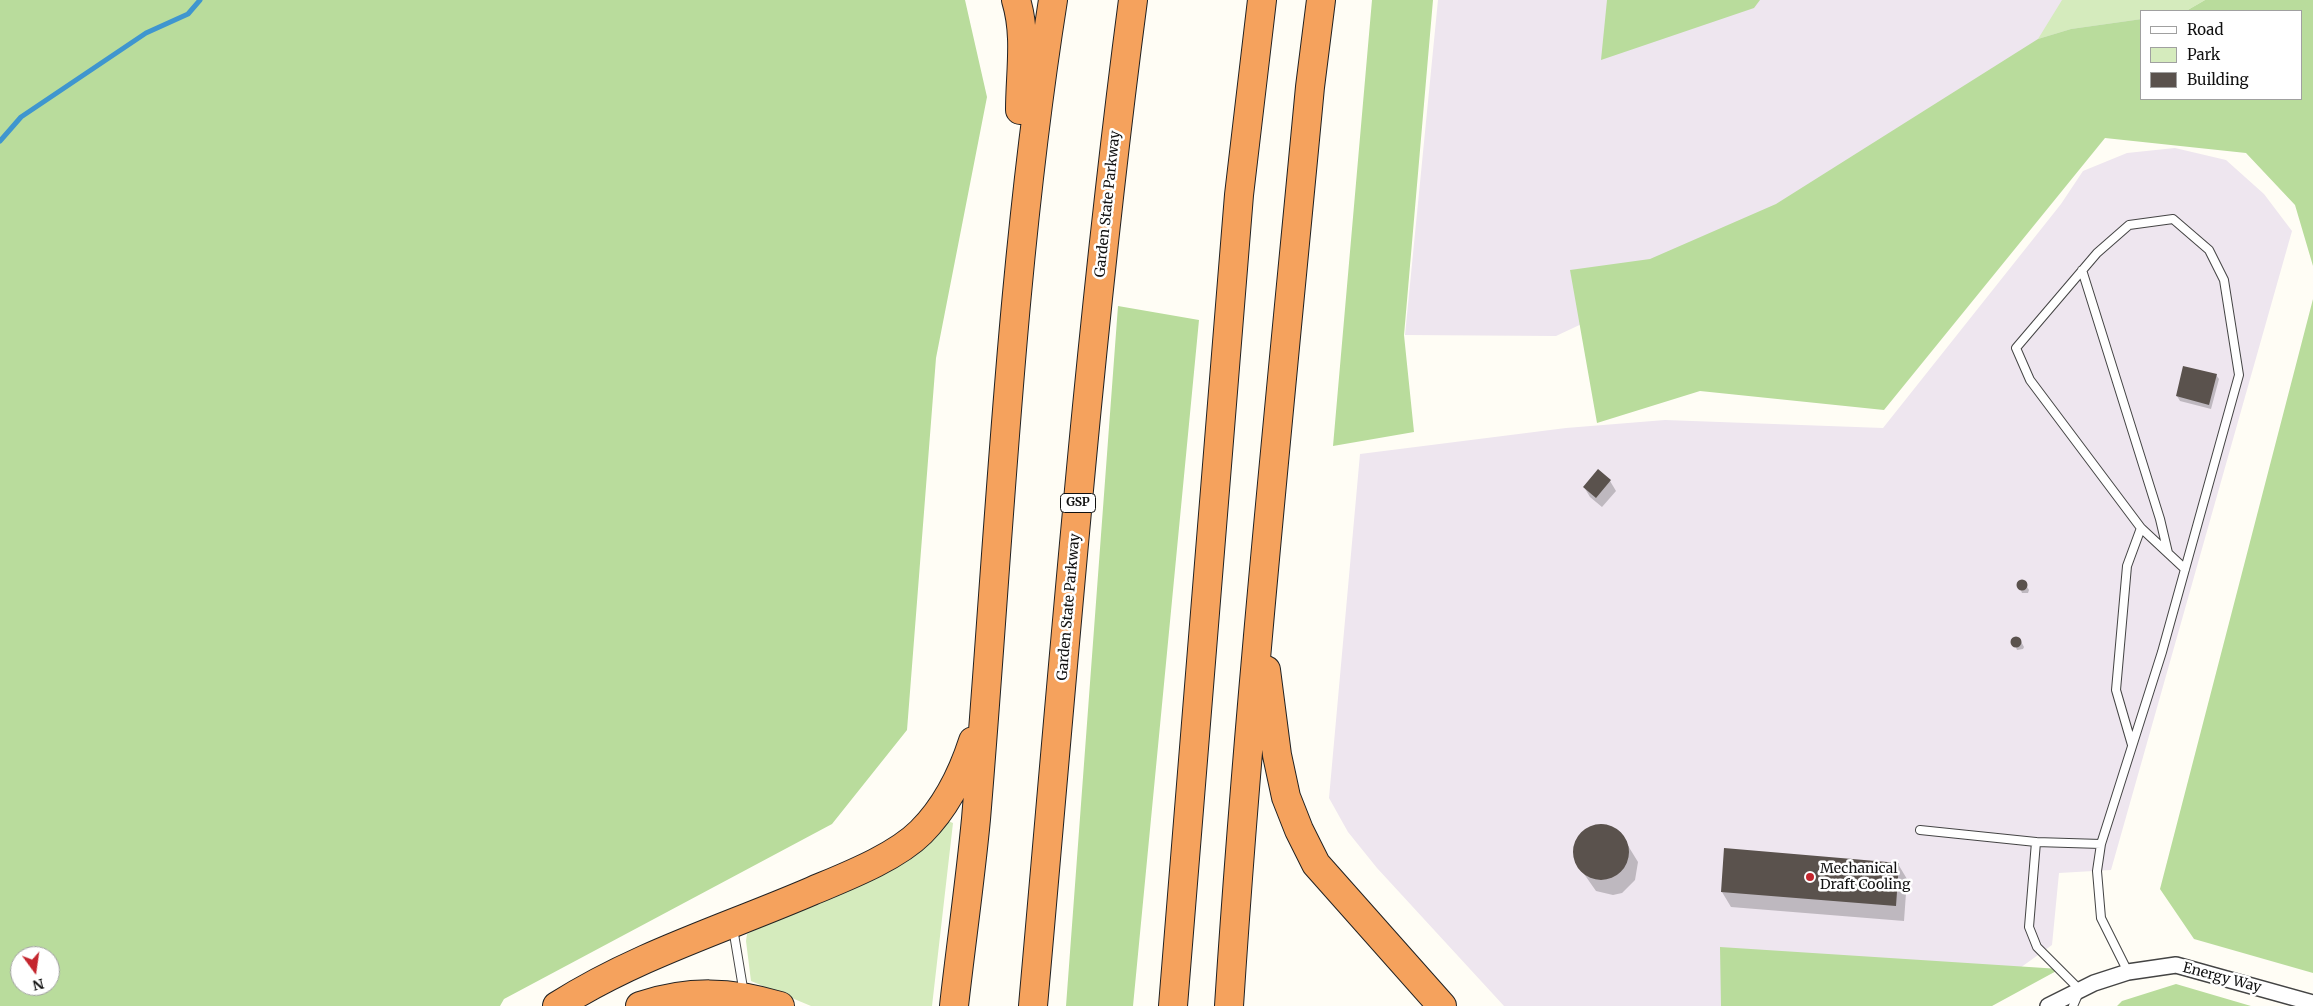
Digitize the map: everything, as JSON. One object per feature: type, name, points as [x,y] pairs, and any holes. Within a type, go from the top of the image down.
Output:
[{"type":"highway","points":[[1016,0],[1020,14],[1022,41],[1017,288]]},
{"type":"highway","points":[[954,1006],[975,822],[1017,288],[1037,101],[1053,0]]},
{"type":"highway","name":"Garden State Parkway","points":[[1032,1006],[1082,458],[1114,144],[1133,0]]},
{"type":"highway","points":[[1173,1006],[1238,195],[1262,0]]},
{"type":"highway","points":[[1229,1006],[1239,857],[1259,624],[1309,97],[1321,0]]},
{"type":"highway","points":[[1259,624],[1277,755],[1286,797],[1299,830],[1316,864],[1328,879],[1442,1006]]},
{"type":"highway","points":[[557,1006],[609,975],[862,869],[890,854],[920,833],[944,804],[965,765],[984,709]]},
{"type":"highway","points":[[640,1006],[680,996],[744,996],[780,1006]]},
{"type":"street","name":"Energy Way","points":[[2048,1006],[2080,990],[2128,972],[2176,965],[2313,1003]]},
{"type":"lane","points":[[2128,972],[2101,918],[2097,871],[2101,844],[2185,569],[2239,376],[2224,280],[2209,250],[2173,219],[2129,225],[2097,253],[2016,348],[2030,380],[2141,528],[2185,569]]},
{"type":"lane","points":[[2082,270],[2160,519],[2168,553]]},
{"type":"lane","points":[[2132,746],[2116,690],[2127,566],[2141,528]]},
{"type":"lane","points":[[1920,830],[2036,842],[2101,844]]},
{"type":"lane","points":[[2036,842],[2029,927],[2036,947],[2080,990],[2073,1006]]},
{"type":"lane","points":[[733,924],[744,996]]},
{"type":"shaded area","points":[[1438,0],[2191,0],[2140,10],[2140,25],[1733,253],[1556,336],[1405,335]]},
{"type":"shaded area","points":[[2175,148],[2226,160],[2264,194],[2292,231],[2111,870],[2059,873],[2052,945],[1967,1006],[1504,1006],[1377,868],[1348,832],[1329,798],[1360,454],[1566,428],[1665,420],[1883,428],[2061,204],[2083,171],[2127,153]]},
{"type":"green space","points":[[0,0],[965,0],[987,97],[936,358],[907,730],[832,824],[504,999],[500,1006],[0,1006]]},
{"type":"green space","points":[[1372,0],[1433,0],[1404,335],[1414,432],[1333,446]]},
{"type":"green space","points":[[1607,0],[1760,0],[1754,8],[1601,60]]},
{"type":"green space","points":[[2062,0],[2205,0],[2188,10],[2140,10],[2140,19],[2071,29],[2038,39]]},
{"type":"green space","points":[[2205,0],[2313,0],[2313,266],[2295,205],[2246,153],[2105,138],[1884,410],[1700,391],[1597,423],[1570,270],[1650,259],[1776,204],[2038,39],[2071,29],[2140,19],[2140,100],[2303,100],[2303,10],[2188,10]]},
{"type":"green space","points":[[2313,299],[2313,973],[2194,939],[2160,889]]},
{"type":"green space","points":[[1118,306],[1199,320],[1133,1006],[1066,1006]]},
{"type":"green space","points":[[948,821],[953,823],[932,1006],[811,1006],[751,981],[746,941],[747,934],[755,930],[754,927]]},
{"type":"green space","points":[[1720,947],[2060,969],[1992,1006],[1721,1006]]},
{"type":"green space","points":[[2176,984],[2251,1006],[2117,1006],[2122,1001]]},
{"type":"building","points":[[2183,366],[2217,374],[2209,405],[2176,396]]},
{"type":"building","points":[[1598,469],[1611,480],[1596,498],[1583,487]]},
{"type":"building","points":[[2022,579],[2028,585],[2022,591],[2016,585]]},
{"type":"building","points":[[2014,637],[2018,637],[2021,642],[2020,646],[2014,647],[2011,644],[2011,640]]},
{"type":"building","points":[[1595,824],[1607,824],[1617,828],[1625,836],[1629,852],[1625,868],[1617,876],[1607,880],[1595,880],[1585,876],[1577,868],[1573,858],[1573,846],[1577,836],[1585,828]]},
{"type":"building","name":"Mechanical Draft Cooling","points":[[1724,848],[1899,863],[1896,906],[1721,892]]},
{"type":"waterway","points":[[0,141],[21,117],[146,33],[188,14],[200,0]]},
{"type":"place","name":"Mechanical Draft Cooling","points":[[1810,877]]}]
